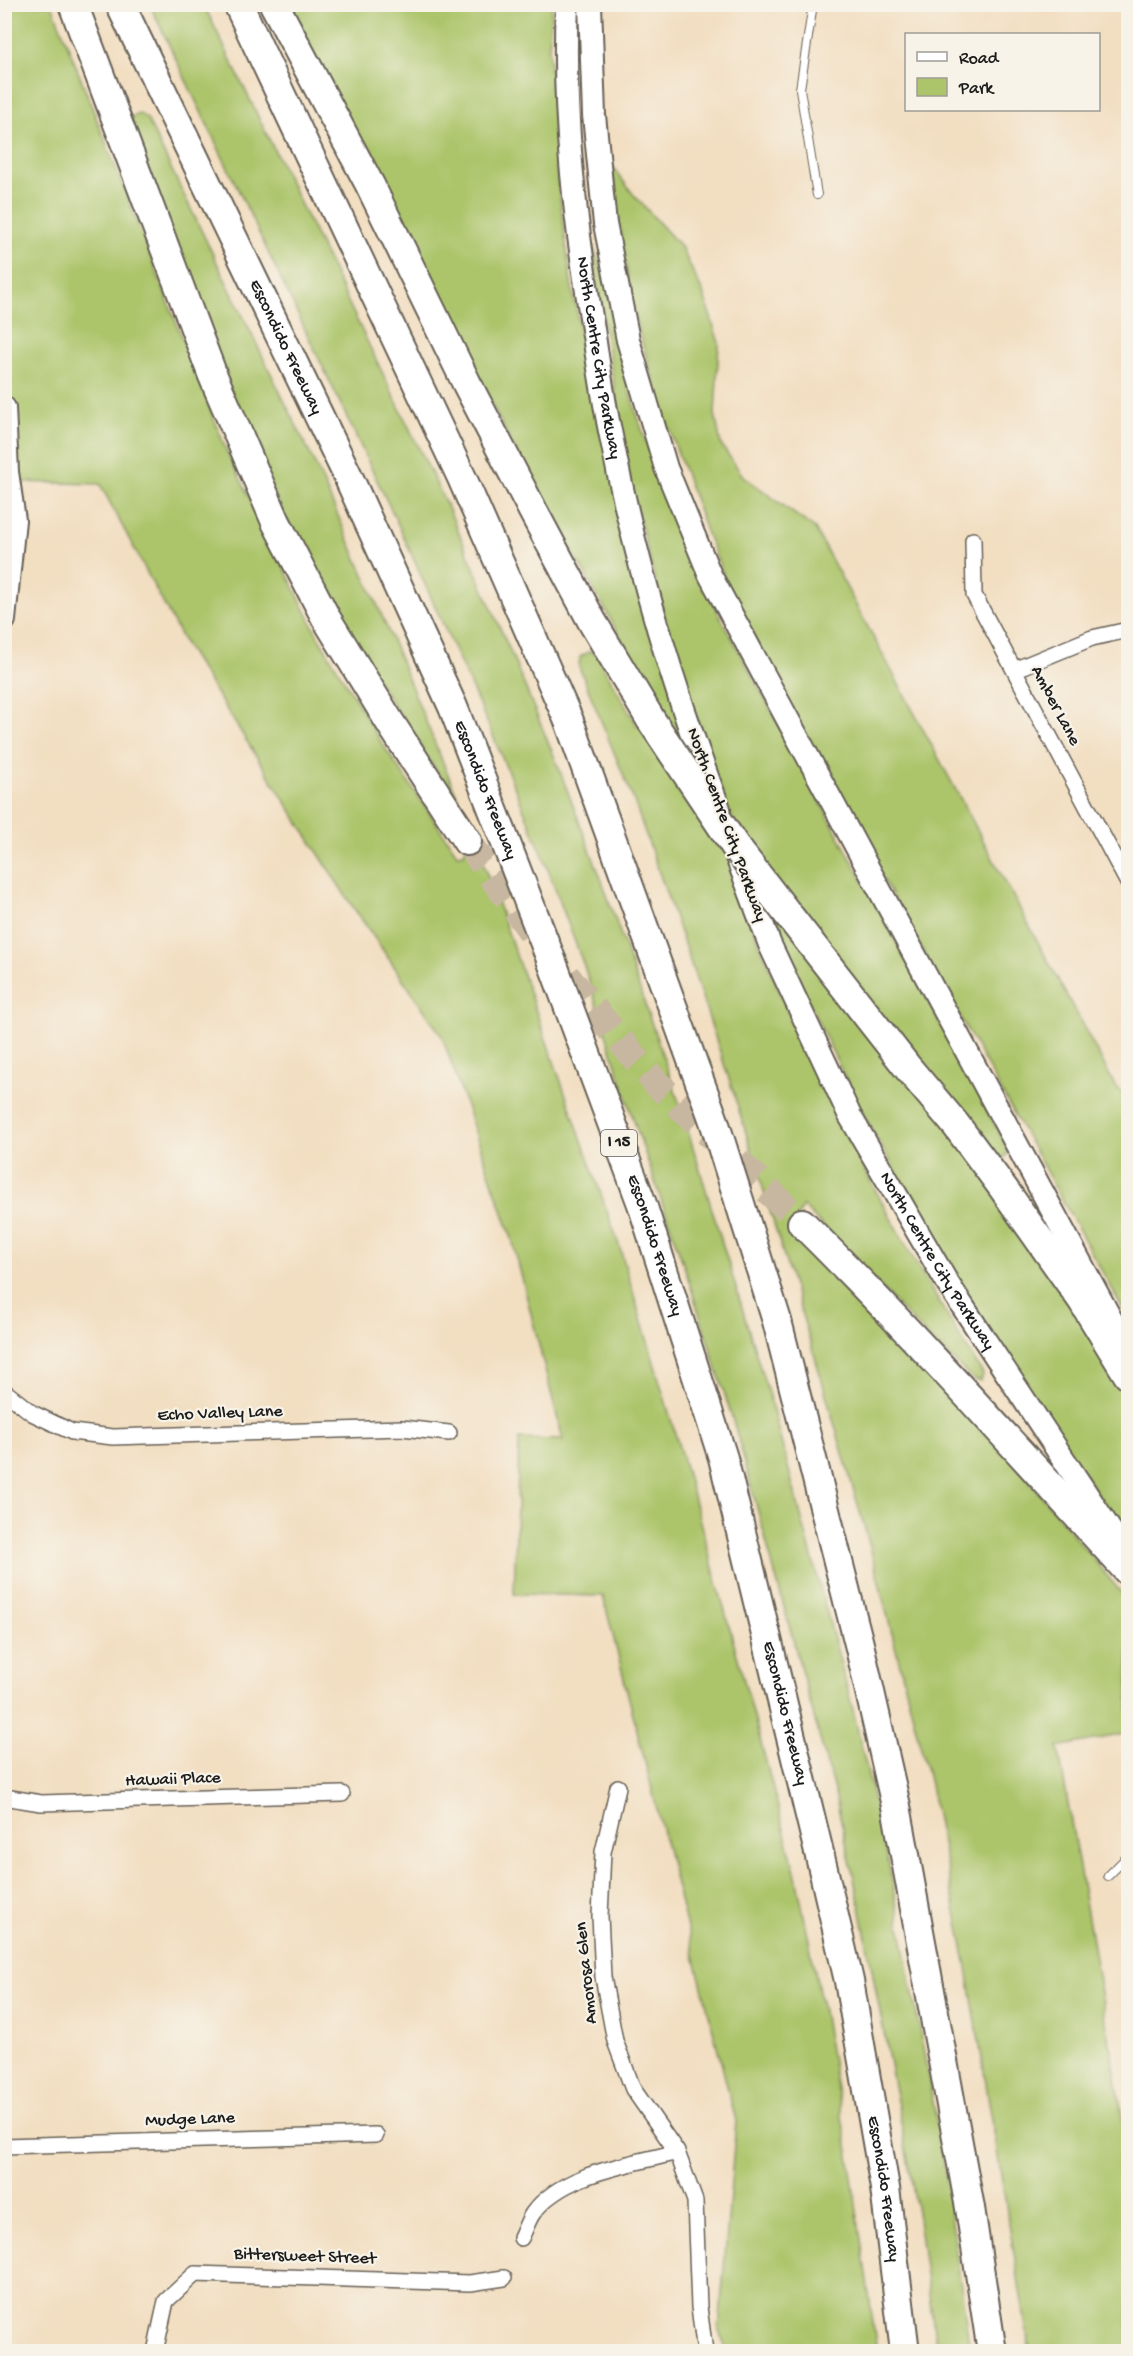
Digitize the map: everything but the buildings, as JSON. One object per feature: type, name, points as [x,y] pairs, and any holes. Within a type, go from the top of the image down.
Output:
[{"type":"highway","points":[[73,4],[213,376],[276,522],[326,618],[466,841]]},
{"type":"highway","name":"Escondido Freeway","points":[[120,4],[346,472],[453,707],[642,1204],[723,1458],[849,1981],[883,2176],[905,2352]]},
{"type":"highway","points":[[238,4],[457,468],[569,721],[714,1121],[777,1321],[860,1648],[896,1806],[970,2208],[992,2352]]},
{"type":"highway","points":[[274,4],[370,185],[466,384],[593,623],[651,720],[735,846],[908,1068],[956,1125],[1009,1196],[1082,1300],[1128,1375]]},
{"type":"highway","points":[[802,1223],[969,1395],[1128,1571]]},
{"type":"main road","name":"North Centre City Parkway","points":[[567,4],[567,112],[580,251],[610,432],[643,571],[697,750],[770,945],[850,1116],[948,1284],[1128,1559]]},
{"type":"main road","name":"North Centre City Parkway","points":[[590,4],[594,115],[605,224],[628,340],[666,468],[710,575],[1128,1351]]},
{"type":"main road","points":[[4,408],[14,520],[4,620]]},
{"type":"street","name":"Amber Lane","points":[[973,540],[975,595],[1128,883]]},
{"type":"street","points":[[1014,670],[1092,638],[1128,630]]},
{"type":"street","name":"Echo Valley Lane","points":[[4,1391],[32,1413],[72,1432],[113,1437],[402,1428],[449,1433]]},
{"type":"street","name":"Amorosa Glen","points":[[618,1787],[603,1852],[600,1916],[603,1977],[615,2040],[633,2089],[677,2152],[695,2201],[699,2307],[705,2352]]},
{"type":"street","name":"Hawaii Place","points":[[4,1797],[41,1803],[342,1794]]},
{"type":"street","name":"Mudge Lane","points":[[4,2146],[376,2135]]},
{"type":"street","points":[[521,2238],[533,2213],[551,2194],[580,2177],[677,2152]]},
{"type":"street","name":"Bittersweet Street","points":[[155,2352],[166,2301],[195,2274],[470,2283],[504,2278]]},
{"type":"lane","points":[[813,4],[800,89],[817,195]]},
{"type":"lane","points":[[1108,1876],[1128,1856]]},
{"type":"green space","points":[[4,5],[52,5],[227,452],[319,638],[379,739],[457,854],[464,853],[472,831],[619,1245],[683,1460],[750,1702],[795,1871],[823,2011],[849,2156],[877,2351],[727,2351],[719,2330],[736,2121],[603,1596],[514,1594],[519,1439],[563,1440],[512,1239],[442,1036],[347,898],[186,646],[100,484],[17,482],[13,418],[4,364]]},
{"type":"green space","points":[[150,5],[204,5],[449,510],[556,761],[602,881],[681,1108],[769,1396],[853,1710],[889,1865],[942,2151],[970,2351],[937,2351],[917,2212],[901,2122],[858,1896],[835,1794],[735,1427],[584,966],[541,851],[491,731],[396,520]]},
{"type":"green space","points":[[288,5],[552,5],[549,47],[556,167],[571,282],[594,403],[743,901],[794,1025],[851,1144],[914,1260],[983,1374],[981,1381],[973,1379],[928,1337],[803,1206],[791,1231],[1007,1454],[1128,1601],[1128,1737],[1124,1734],[1058,1747],[1119,2095],[1128,2166],[1128,2351],[1030,2351],[966,1962],[929,1780],[869,1543],[815,1357],[734,1094],[634,801],[579,667],[580,657],[590,651],[596,654],[638,727],[663,713],[509,438]]},
{"type":"green space","points":[[140,114],[147,119],[315,464],[377,604],[464,813],[332,611],[246,439],[130,117]]},
{"type":"green space","points":[[612,166],[633,194],[681,247],[703,293],[719,343],[715,414],[721,445],[743,476],[815,529],[1116,1087],[1128,1099],[1128,1318],[808,745],[730,591],[660,403],[637,325],[623,251]]},
{"type":"green space","points":[[589,237],[605,278],[630,393],[644,436],[700,579],[1003,1140],[1008,1153],[1004,1158],[997,1157],[979,1169],[1089,1327],[1128,1394],[1128,1540],[968,1299],[858,1105],[773,927],[704,744],[665,618],[631,487]]},
{"type":"tunnel","points":[[467,841],[547,953],[656,1083],[802,1223]]}]
